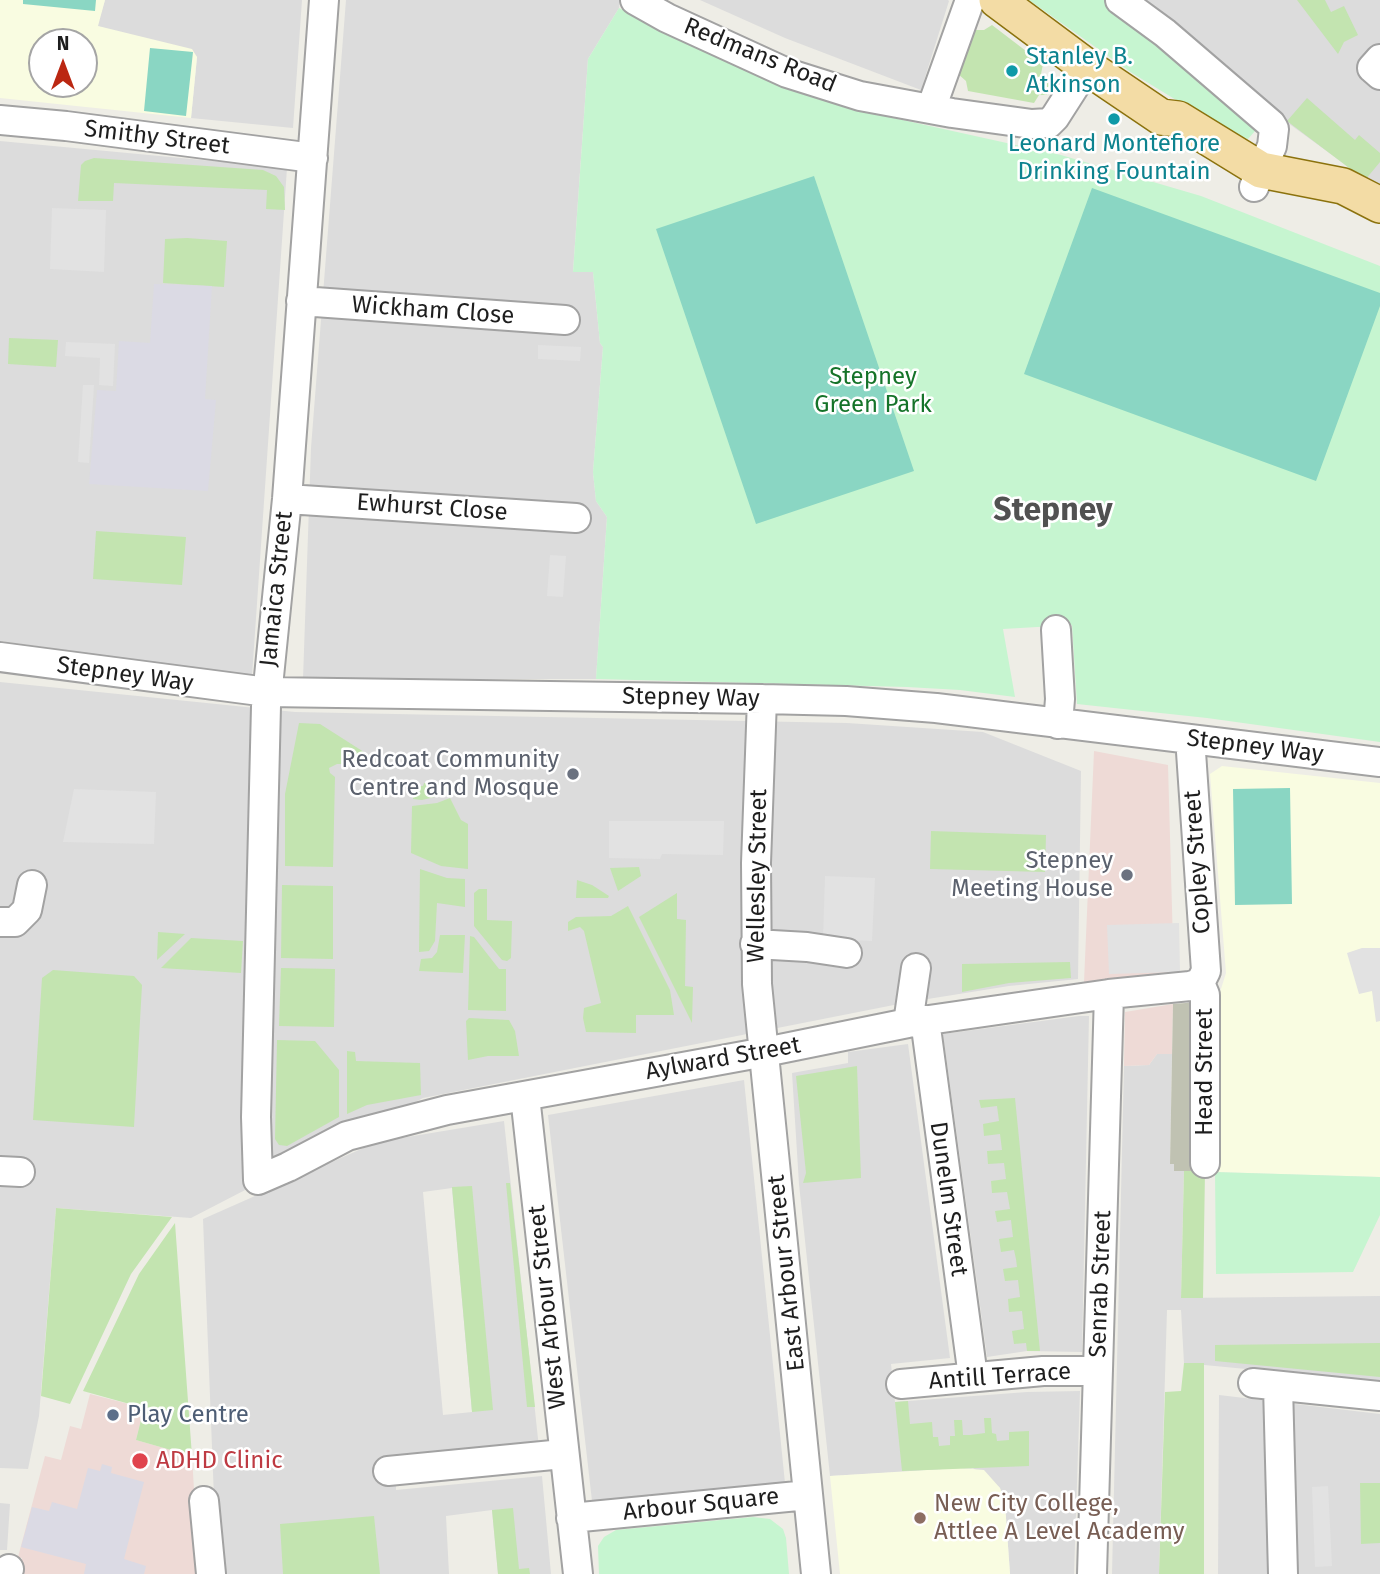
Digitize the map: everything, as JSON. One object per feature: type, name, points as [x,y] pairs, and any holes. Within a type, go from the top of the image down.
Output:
[{"type":"main road","points":[[997,0],[1087,67],[1161,117],[1178,119],[1276,195],[1329,204],[1380,229]]},
{"type":"main road","points":[[1258,179],[1343,186],[1380,205]]},
{"type":"street","name":"Jamaica Street","points":[[258,1180],[256,1117],[267,692],[287,499],[324,0]]},
{"type":"street","name":"Redmans Road","points":[[635,0],[667,18],[787,73],[860,96],[930,109],[1032,124],[1049,122],[1087,67]]},
{"type":"street","points":[[930,109],[970,0]]},
{"type":"street","points":[[1120,0],[1165,33],[1271,124],[1274,129],[1272,146],[1258,179]]},
{"type":"street","points":[[1380,59],[1371,68],[1380,75]]},
{"type":"street","name":"Smithy Street","points":[[0,120],[313,158]]},
{"type":"street","name":"Wickham Close","points":[[300,301],[565,320]]},
{"type":"street","name":"Ewhurst Close","points":[[287,499],[576,518]]},
{"type":"street","points":[[1056,630],[1060,699],[1058,724]]},
{"type":"street","name":"Stepney Way","points":[[0,657],[267,692],[846,701],[936,708],[1380,762]]},
{"type":"street","name":"Wellesley Street","points":[[762,699],[755,944],[765,1052]]},
{"type":"street","name":"Copley Street","points":[[1193,740],[1191,756],[1206,971],[1200,983]]},
{"type":"street","points":[[0,922],[15,922],[27,910],[32,885]]},
{"type":"street","points":[[755,944],[847,953]]},
{"type":"street","name":"Dunelm Street","points":[[916,968],[916,1022],[972,1377]]},
{"type":"street","name":"Aylward Street","points":[[258,1180],[347,1136],[447,1111],[916,1022],[1200,983]]},
{"type":"street","name":"Head Street","points":[[1200,983],[1205,995],[1205,1163]]},
{"type":"street","name":"Senrab Street","points":[[1092,1574],[1109,994]]},
{"type":"street","name":"East Arbour Street","points":[[765,1052],[808,1494]]},
{"type":"street","name":"West Arbour Street","points":[[525,1096],[571,1518]]},
{"type":"street","name":"Antill Terrace","points":[[901,1384],[1043,1371],[1098,1371]]},
{"type":"street","points":[[1283,1574],[1265,1385],[1380,1396]]},
{"type":"street","points":[[388,1471],[563,1454]]},
{"type":"street","name":"Arbour Square","points":[[571,1518],[808,1494],[816,1574]]},
{"type":"street","points":[[204,1501],[211,1574]]},
{"type":"street","points":[[571,1518],[578,1574]]},
{"type":"shaded area","points":[[0,0],[105,0],[98,26],[192,49],[197,57],[191,118],[0,98]]},
{"type":"shaded area","points":[[105,0],[302,0],[293,128],[191,118],[197,57],[97,26]]},
{"type":"shaded area","points":[[346,0],[620,0],[619,8],[588,59],[573,271],[593,272],[600,343],[603,347],[593,472],[596,501],[607,517],[596,679],[303,679],[311,448]]},
{"type":"shaded area","points":[[700,0],[949,1],[921,90],[785,38]]},
{"type":"shaded area","points":[[1134,0],[1380,0],[1380,190],[1262,104]]},
{"type":"shaded area","points":[[0,141],[287,168],[252,676],[0,641]]},
{"type":"shaded area","points":[[52,208],[106,210],[104,272],[50,269]]},
{"type":"shaded area","points":[[154,284],[212,286],[205,399],[216,400],[208,491],[89,484],[97,390],[116,391],[119,341],[150,343]]},
{"type":"shaded area","points":[[66,342],[115,344],[113,386],[99,385],[100,358],[65,356]]},
{"type":"shaded area","points":[[538,345],[581,347],[580,361],[538,359]]},
{"type":"shaded area","points":[[83,385],[94,385],[89,463],[78,462]]},
{"type":"shaded area","points":[[550,555],[566,556],[563,597],[547,596]]},
{"type":"shaded area","points":[[0,682],[295,712],[847,723],[983,732],[1081,771],[1078,979],[1009,986],[909,1002],[423,1098],[191,1218],[56,1208],[39,1416],[28,1469],[0,1468]]},
{"type":"shaded area","points":[[1094,751],[1168,765],[1174,980],[1084,982]]},
{"type":"shaded area","points":[[1222,766],[1380,783],[1380,1177],[1215,1172],[1216,1005],[1226,973],[1210,774]]},
{"type":"shaded area","points":[[74,789],[156,792],[154,844],[63,842]]},
{"type":"shaded area","points":[[609,821],[724,821],[723,855],[662,854],[660,859],[609,858]]},
{"type":"shaded area","points":[[825,876],[875,878],[872,941],[823,939]]},
{"type":"shaded area","points":[[1179,923],[1180,972],[1109,974],[1107,925]]},
{"type":"shaded area","points":[[1362,948],[1380,948],[1380,1021],[1376,1022],[1372,991],[1359,994],[1347,953]]},
{"type":"shaded area","points":[[1198,1002],[1193,1171],[1174,1171],[1174,1164],[1170,1164],[1173,1004]]},
{"type":"shaded area","points":[[1173,1004],[1172,1054],[1157,1054],[1149,1065],[1124,1066],[1125,1012]]},
{"type":"shaded area","points":[[1089,1016],[1082,1352],[1027,1351],[987,1357],[943,1034]]},
{"type":"shaded area","points":[[908,1044],[950,1358],[891,1364],[895,1402],[1027,1392],[1080,1391],[1074,1574],[1010,1574],[1005,1504],[1000,1488],[973,1468],[830,1476],[799,1184],[792,1073],[848,1063],[848,1052]]},
{"type":"shaded area","points":[[1157,1054],[1172,1054],[1170,1164],[1174,1164],[1174,1171],[1184,1171],[1181,1298],[1380,1296],[1380,1382],[1184,1363],[1181,1310],[1167,1310],[1159,1574],[1112,1574],[1124,1066],[1149,1065]]},
{"type":"shaded area","points":[[744,1080],[785,1483],[592,1501],[548,1115]]},
{"type":"shaded area","points":[[504,1121],[539,1448],[396,1462],[396,1490],[542,1476],[551,1574],[498,1574],[492,1510],[446,1516],[449,1574],[217,1574],[203,1219],[377,1142]],"holes":[[[452,1188],[472,1412],[443,1415],[423,1192]]]},
{"type":"shaded area","points":[[90,1394],[144,1408],[136,1440],[192,1456],[199,1574],[17,1574],[22,1558],[18,1557],[45,1456],[61,1460],[70,1426],[81,1429]]},
{"type":"shaded area","points":[[1219,1395],[1380,1414],[1380,1574],[1218,1574]]},
{"type":"shaded area","points":[[102,1464],[112,1467],[111,1473],[144,1482],[124,1559],[146,1566],[144,1574],[84,1574],[86,1564],[21,1547],[32,1507],[49,1511],[52,1502],[77,1509],[88,1468],[100,1471]]},
{"type":"shaded area","name":"New City College, Attlee A Level Academy","points":[[959,1468],[984,1470],[1000,1488],[1005,1504],[1010,1574],[840,1574],[830,1476]]},
{"type":"shaded area","points":[[1328,1486],[1332,1566],[1315,1567],[1312,1487]]},
{"type":"shaded area","points":[[0,1503],[10,1504],[7,1550],[0,1550]]},
{"type":"green space","points":[[23,0],[96,0],[95,11],[23,4]]},
{"type":"green space","points":[[1029,0],[1111,0],[1257,127],[1255,131],[1248,139],[1235,136],[1132,73]]},
{"type":"green space","points":[[1297,0],[1325,0],[1331,12],[1344,6],[1358,35],[1344,42],[1338,54]]},
{"type":"green space","name":"Stepney Green Park","points":[[619,8],[733,65],[790,89],[862,111],[1061,155],[1201,196],[1380,266],[1380,742],[1207,718],[1077,704],[1072,625],[1003,629],[1015,697],[907,687],[596,679],[607,517],[596,501],[593,472],[603,347],[600,343],[593,272],[573,272],[588,59]]},
{"type":"green space","points":[[992,25],[1043,64],[1041,74],[1050,81],[1047,95],[1039,95],[1034,103],[968,91],[966,81],[958,74],[974,30],[984,30]]},
{"type":"green space","points":[[150,48],[193,52],[186,116],[144,111]]},
{"type":"green space","points":[[1307,98],[1355,140],[1359,135],[1380,153],[1380,162],[1365,180],[1287,121]]},
{"type":"green space","points":[[94,158],[263,170],[276,176],[284,187],[285,210],[266,209],[267,190],[114,183],[113,201],[78,201],[81,165]]},
{"type":"green space","points":[[814,176],[914,471],[756,524],[656,229]]},
{"type":"green space","points":[[1092,188],[1380,293],[1380,306],[1316,481],[1024,374]]},
{"type":"green space","points":[[165,239],[227,241],[224,287],[163,283]]},
{"type":"green space","points":[[9,338],[58,340],[56,367],[8,364]]},
{"type":"green space","points":[[96,531],[186,537],[182,585],[93,579]]},
{"type":"green space","points":[[299,723],[320,724],[367,754],[367,764],[337,764],[329,768],[335,777],[333,867],[285,866],[285,794]]},
{"type":"green space","points":[[424,783],[452,783],[450,789],[439,796],[413,799],[413,786],[423,786]]},
{"type":"green space","points":[[1290,788],[1292,904],[1235,905],[1233,789]]},
{"type":"green space","points":[[450,798],[461,820],[468,824],[468,869],[441,866],[411,853],[412,806],[437,803]]},
{"type":"green space","points":[[931,831],[1046,835],[1045,872],[930,869]]},
{"type":"green space","points":[[639,867],[641,876],[618,891],[610,868]]},
{"type":"green space","points":[[420,869],[447,878],[465,879],[465,907],[437,903],[435,941],[429,951],[419,952]]},
{"type":"green space","points":[[577,880],[592,885],[609,896],[608,898],[576,898]]},
{"type":"green space","points":[[282,885],[333,886],[333,959],[281,958]]},
{"type":"green space","points":[[479,889],[487,889],[487,920],[512,921],[511,958],[507,961],[502,960],[474,926],[474,893]]},
{"type":"green space","points":[[677,893],[677,919],[686,920],[685,986],[693,987],[692,1023],[639,917]]},
{"type":"green space","points":[[628,906],[670,990],[674,1015],[636,1015],[636,1033],[586,1032],[584,1008],[601,1003],[584,931],[580,927],[568,931],[568,922],[576,917],[611,916]]},
{"type":"green space","points":[[158,932],[185,934],[157,960]]},
{"type":"green space","points":[[440,935],[465,935],[463,973],[419,971],[421,959],[432,958],[437,952]]},
{"type":"green space","points":[[470,936],[474,937],[499,969],[506,969],[506,1011],[468,1010]]},
{"type":"green space","points":[[191,938],[243,941],[241,973],[161,968]]},
{"type":"green space","points":[[1070,962],[1071,978],[1009,983],[962,992],[962,964]]},
{"type":"green space","points":[[281,968],[335,969],[334,1027],[279,1026]]},
{"type":"green space","points":[[53,970],[134,976],[142,985],[134,1127],[33,1120],[42,978]]},
{"type":"green space","points":[[469,1018],[509,1020],[515,1031],[519,1056],[488,1056],[468,1060],[466,1021]]},
{"type":"green space","points":[[277,1040],[315,1041],[339,1070],[339,1117],[287,1146],[279,1145],[275,1139]]},
{"type":"green space","points":[[347,1051],[355,1052],[356,1061],[420,1063],[421,1095],[367,1105],[347,1114]]},
{"type":"green space","points":[[857,1066],[861,1178],[803,1183],[806,1173],[796,1076]]},
{"type":"green space","points":[[1015,1098],[1040,1351],[1027,1351],[1026,1343],[1014,1344],[1012,1331],[1024,1329],[1022,1311],[1009,1312],[1008,1299],[1020,1297],[1018,1280],[1005,1281],[1003,1269],[1017,1267],[1016,1259],[1014,1250],[1001,1252],[999,1239],[1013,1237],[1011,1220],[997,1222],[995,1211],[1010,1209],[1007,1192],[992,1193],[991,1181],[1006,1179],[1004,1163],[988,1164],[987,1151],[1002,1150],[1000,1134],[984,1136],[983,1124],[999,1121],[997,1106],[981,1108],[979,1100]]},
{"type":"green space","points":[[1184,1171],[1205,1171],[1203,1298],[1181,1298]]},
{"type":"green space","points":[[1215,1172],[1380,1177],[1380,1215],[1353,1272],[1216,1274]]},
{"type":"green space","points":[[506,1183],[510,1183],[535,1407],[527,1407]]},
{"type":"green space","points":[[472,1186],[493,1410],[472,1412],[452,1187]]},
{"type":"green space","points":[[56,1208],[172,1217],[131,1274],[70,1404],[41,1396]]},
{"type":"green space","points":[[175,1223],[192,1456],[136,1440],[144,1408],[83,1391],[139,1274]]},
{"type":"green space","points":[[1380,1343],[1380,1377],[1215,1361],[1215,1345]]},
{"type":"green space","points":[[1184,1363],[1204,1363],[1204,1574],[1159,1574],[1165,1392],[1181,1391]]},
{"type":"green space","points":[[908,1401],[910,1424],[932,1422],[933,1437],[938,1437],[939,1446],[950,1445],[950,1436],[955,1436],[954,1420],[962,1420],[963,1435],[970,1435],[985,1433],[984,1418],[991,1418],[992,1433],[996,1434],[997,1441],[1009,1440],[1009,1432],[1029,1431],[1029,1466],[902,1471],[895,1402]]},
{"type":"green space","points":[[1360,1483],[1380,1483],[1380,1543],[1361,1544]]},
{"type":"green space","points":[[513,1508],[519,1569],[529,1568],[530,1574],[498,1574],[492,1510]]},
{"type":"green space","points":[[374,1516],[380,1574],[283,1574],[280,1524]]},
{"type":"green space","points":[[753,1517],[770,1519],[783,1529],[789,1574],[599,1574],[598,1546],[604,1537],[616,1530]]},
{"type":"place","name":"Stanley B. Atkinson","points":[[1012,71]]},
{"type":"place","name":"Leonard Montefiore Drinking Fountain","points":[[1114,119]]},
{"type":"place","name":"Redcoat Community Centre and Mosque","points":[[573,774]]},
{"type":"place","name":"Stepney Meeting House","points":[[1127,875]]},
{"type":"place","name":"Play Centre","points":[[113,1415]]},
{"type":"place","name":"ADHD Clinic","points":[[140,1461]]},
{"type":"place","name":"New City College, Attlee A Level Academy","points":[[920,1518]]},
{"type":"district","name":"Stepney","points":[[1053,511]]}]
